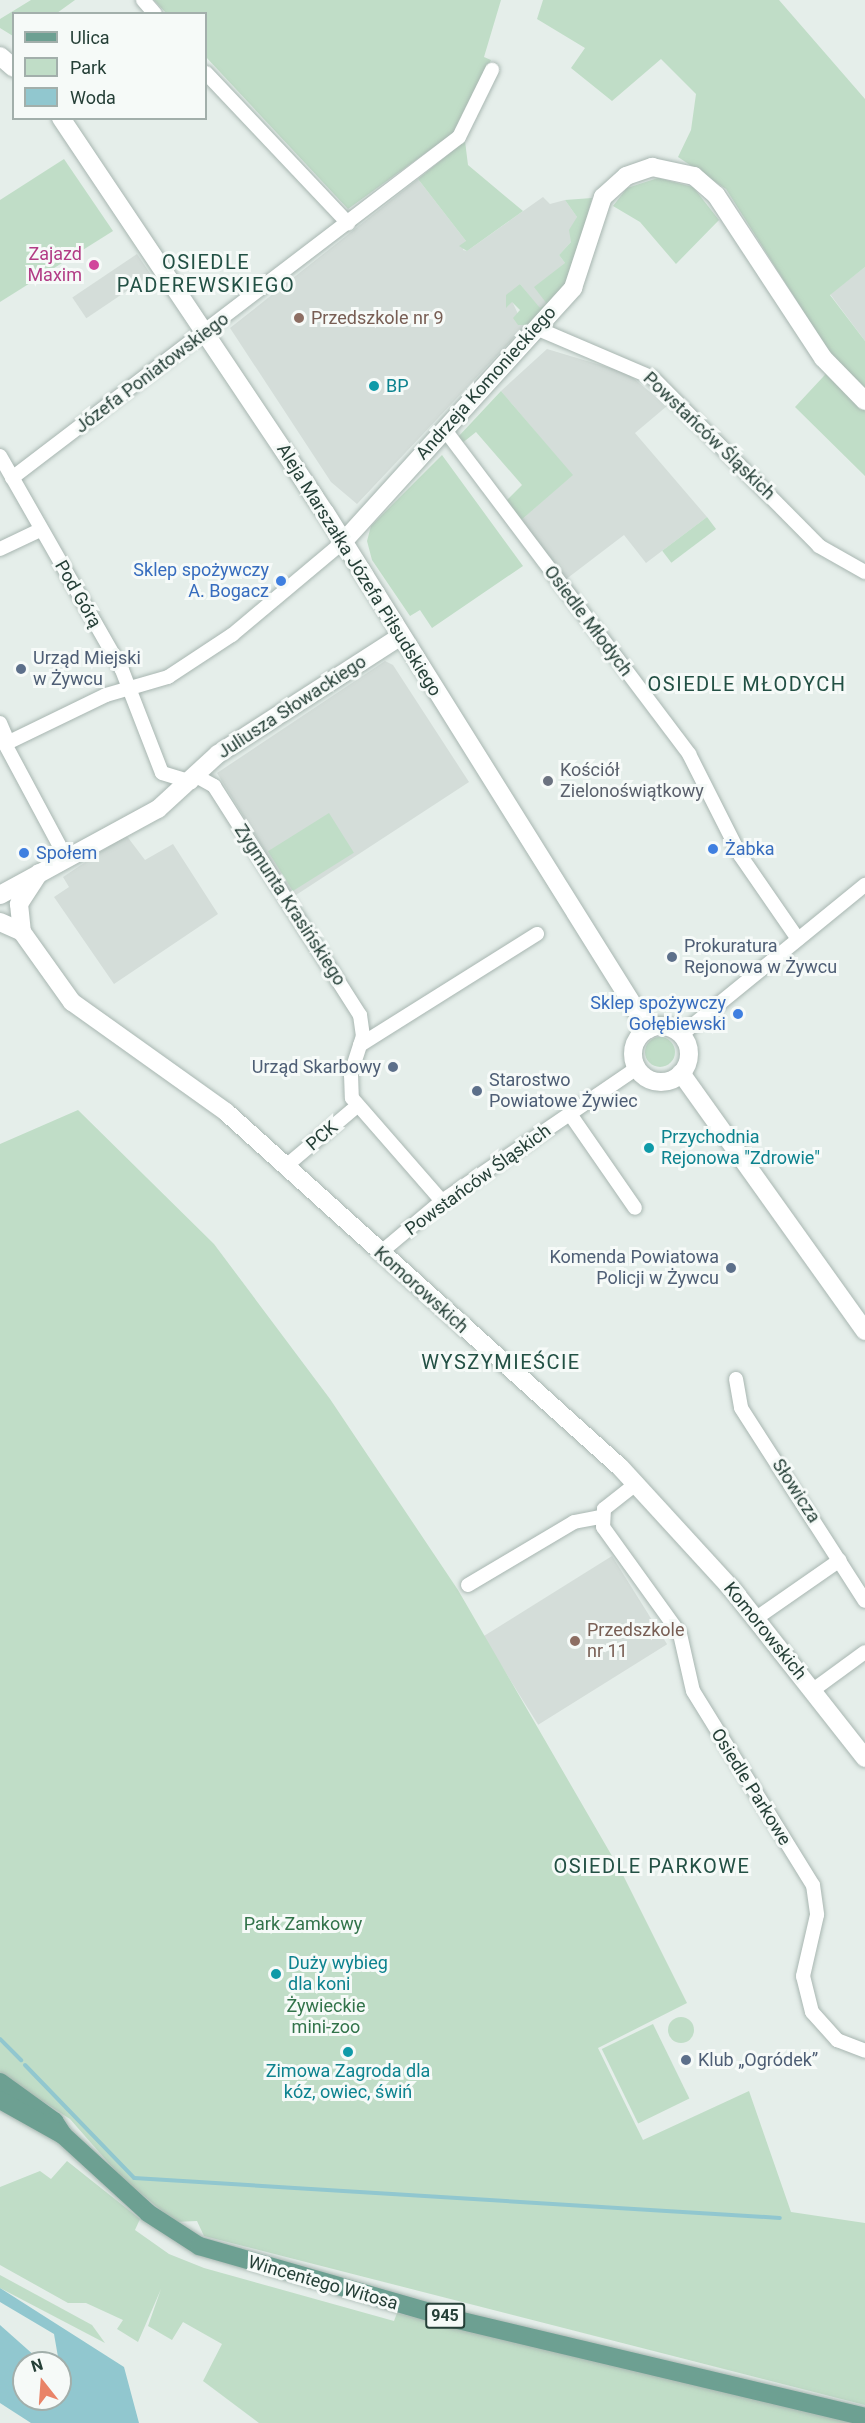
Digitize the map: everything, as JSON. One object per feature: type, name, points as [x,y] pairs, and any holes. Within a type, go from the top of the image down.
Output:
[{"type":"main road","name":"Wincentego Witosa","points":[[0,2082],[54,2121],[63,2136]]},
{"type":"main road","name":"Wincentego Witosa","points":[[0,2100],[63,2136],[170,2230],[209,2250],[454,2319],[865,2417]]},
{"type":"street","points":[[143,0],[153,12]]},
{"type":"street","points":[[0,56],[12,66]]},
{"type":"street","name":"Józefa Poniatowskiego","points":[[12,478],[207,333],[459,137],[492,70]]},
{"type":"street","points":[[207,74],[348,223]]},
{"type":"street","name":"Aleja Marszałka Józefa Piłsudskiego","points":[[62,120],[207,333],[343,542],[648,1029]]},
{"type":"street","name":"Andrzeja Komonieckiego","points":[[4,741],[106,695],[155,684],[215,647],[343,542],[573,288],[603,197],[634,172],[673,169],[694,176],[716,195],[823,358],[865,401]]},
{"type":"street","name":"Powstańców Śląskich","points":[[536,328],[653,378],[819,546],[865,572]]},
{"type":"street","name":"Osiedle Młodych","points":[[445,429],[689,754],[740,855],[798,939]]},
{"type":"street","name":"Pod Górą","points":[[0,456],[40,530],[122,670],[162,773],[194,779]]},
{"type":"street","points":[[0,549],[40,530]]},
{"type":"street","name":"Juliusza Słowackiego","points":[[0,896],[158,809],[194,779],[218,754],[400,636]]},
{"type":"street","points":[[0,723],[4,741],[66,858]]},
{"type":"street","name":"Zygmunta Krasińskiego","points":[[194,779],[214,786],[351,999],[363,1024],[360,1045],[351,1074],[357,1106]]},
{"type":"street","points":[[22,932],[19,904],[39,873]]},
{"type":"street","points":[[682,1034],[865,885]]},
{"type":"street","points":[[0,922],[22,932]]},
{"type":"street","name":"Komorowskich","points":[[22,932],[83,1012],[225,1112],[637,1483],[755,1619],[813,1689],[865,1758]]},
{"type":"street","points":[[360,1045],[537,934]]},
{"type":"street","points":[[666,1026],[682,1034],[689,1054],[681,1073],[663,1082],[637,1068],[636,1042],[648,1029],[666,1026]]},
{"type":"street","name":"Powstańców Śląskich","points":[[380,1253],[442,1201],[637,1068]]},
{"type":"street","points":[[681,1073],[865,1331]]},
{"type":"street","points":[[357,1106],[442,1201]]},
{"type":"street","name":"PCK","points":[[286,1166],[357,1106]]},
{"type":"street","points":[[570,1114],[635,1208]]},
{"type":"street","name":"Słowicza","points":[[736,1379],[741,1408],[865,1601]]},
{"type":"street","points":[[468,1585],[574,1522],[600,1517],[637,1483]]},
{"type":"street","name":"Osiedle Parkowe","points":[[600,1517],[609,1538],[680,1634],[693,1691],[813,1885],[817,1915],[803,1976],[812,2012],[837,2040],[865,2051]]},
{"type":"street","points":[[755,1619],[840,1560]]},
{"type":"street","points":[[813,1689],[865,1652]]},
{"type":"shaded area","points":[[418,179],[466,241],[463,250],[467,251],[543,197],[550,204],[565,200],[577,217],[571,242],[559,255],[565,263],[547,304],[540,309],[520,284],[507,307],[512,301],[524,327],[357,504],[331,482],[230,328]]},
{"type":"shaded area","points":[[137,254],[151,275],[86,318],[72,298]]},
{"type":"shaded area","points":[[865,267],[865,341],[830,294]]},
{"type":"shaded area","points":[[547,349],[627,373],[667,406],[635,433],[707,517],[646,563],[624,535],[565,580],[519,522],[572,475],[501,391]]},
{"type":"shaded area","points":[[385,661],[393,665],[469,782],[293,897],[217,773]]},
{"type":"shaded area","points":[[126,835],[145,860],[173,844],[218,914],[114,984],[54,897],[69,887],[63,877]]},
{"type":"shaded area","name":"Przedszkole nr 11","points":[[612,1556],[667,1644],[538,1725],[483,1637]]},
{"type":"green space","points":[[31,0],[75,0],[58,12],[12,12],[12,35],[0,28],[0,19]]},
{"type":"green space","points":[[154,0],[501,0],[484,57],[491,60],[456,131],[348,209],[207,58],[207,12],[165,12]]},
{"type":"green space","points":[[543,0],[779,0],[865,99],[865,267],[830,295],[865,341],[865,476],[795,407],[836,363],[726,189],[678,157],[691,130],[696,94],[661,59],[612,101],[571,68],[585,48],[537,19]]},
{"type":"green space","points":[[465,141],[468,165],[523,211],[467,251],[459,246],[466,241],[418,179]]},
{"type":"green space","points":[[64,159],[113,231],[0,302],[0,200]]},
{"type":"green space","points":[[658,178],[693,187],[719,220],[676,264],[640,222],[613,206],[627,188]]},
{"type":"green space","points":[[592,198],[569,283],[529,325],[518,325],[513,318],[520,310],[512,302],[506,308],[506,295],[520,284],[540,308],[547,304],[534,287],[565,263],[559,255],[571,242],[569,230],[577,217],[565,200]]},
{"type":"green space","points":[[501,391],[573,475],[519,522],[505,502],[522,485],[476,432],[461,444],[458,437]]},
{"type":"green space","points":[[442,455],[523,566],[432,628],[420,610],[410,616],[372,560],[367,541],[371,526]]},
{"type":"green space","points":[[707,517],[716,529],[671,563],[662,551]]},
{"type":"green space","points":[[329,813],[354,853],[293,891],[268,851]]},
{"type":"green space","points":[[660,1037],[666,1038],[674,1046],[674,1058],[666,1066],[660,1067],[654,1066],[646,1058],[645,1052],[646,1046],[654,1038]]},
{"type":"green space","name":"Park Zamkowy","points":[[78,1110],[214,1244],[330,1399],[458,1590],[623,1875],[687,2003],[598,2048],[643,2140],[749,2091],[791,2212],[865,2223],[865,2405],[204,2236],[197,2221],[175,2222],[120,2176],[70,2119],[0,2074],[0,1144]]},
{"type":"green space","points":[[681,2017],[690,2021],[694,2030],[690,2039],[681,2043],[672,2039],[668,2030],[672,2021]]},
{"type":"green space","points":[[653,2024],[689,2099],[638,2124],[602,2049]]},
{"type":"green space","points":[[67,2161],[140,2219],[135,2230],[169,2254],[204,2268],[394,2321],[397,2313],[853,2423],[259,2423],[203,2381],[222,2344],[183,2322],[172,2340],[148,2326],[161,2289],[138,2342],[117,2329],[123,2320],[86,2303],[68,2303],[0,2265],[0,2187],[40,2171],[51,2179]]},
{"type":"green space","points":[[0,2275],[92,2325],[105,2343],[0,2288]]},
{"type":"water","points":[[0,2288],[124,2367],[139,2423],[31,2423],[12,2411],[72,2411],[72,2351],[57,2351],[54,2334],[0,2302]]},
{"type":"water","points":[[0,2325],[29,2351],[12,2351],[12,2411],[0,2403]]},
{"type":"waterway","points":[[0,2039],[21,2060]]},
{"type":"waterway","points":[[25,2065],[134,2178],[780,2218]]},
{"type":"place","name":"Zajazd Maxim","points":[[94,265]]},
{"type":"place","name":"Przedszkole nr 9","points":[[299,318]]},
{"type":"place","name":"BP","points":[[374,386]]},
{"type":"place","name":"Sklep spożywczy A. Bogacz","points":[[281,581]]},
{"type":"place","name":"Urząd Miejski w Żywcu","points":[[21,669]]},
{"type":"place","name":"Kościół Zielonoświątkowy","points":[[548,781]]},
{"type":"place","name":"Żabka","points":[[713,849]]},
{"type":"place","name":"Społem","points":[[24,853]]},
{"type":"place","name":"Prokuratura Rejonowa w Żywcu","points":[[672,957]]},
{"type":"place","name":"Sklep spożywczy Gołębiewski","points":[[738,1014]]},
{"type":"place","name":"Urząd Skarbowy","points":[[393,1067]]},
{"type":"place","name":"Starostwo Powiatowe Żywiec","points":[[477,1091]]},
{"type":"place","name":"Przychodnia Rejonowa \"Zdrowie\"","points":[[649,1148]]},
{"type":"place","name":"Komenda Powiatowa Policji w Żywcu","points":[[731,1268]]},
{"type":"place","name":"Przedszkole nr 11","points":[[575,1641]]},
{"type":"place","name":"Duży wybieg dla koni","points":[[276,1974]]},
{"type":"place","name":"Zimowa Zagroda dla kóz, owiec, świń","points":[[348,2052]]},
{"type":"place","name":"Klub „Ogródek”","points":[[686,2060]]},
{"type":"district","name":"OSIEDLE PADEREWSKIEGO","points":[[206,274]]},
{"type":"district","name":"OSIEDLE MŁODYCH","points":[[747,684]]},
{"type":"district","name":"WYSZYMIEŚCIE","points":[[501,1362]]},
{"type":"district","name":"OSIEDLE PARKOWE","points":[[652,1866]]},
{"type":"park label","name":"Żywieckie mini-zoo","points":[[326,2017]]}]
